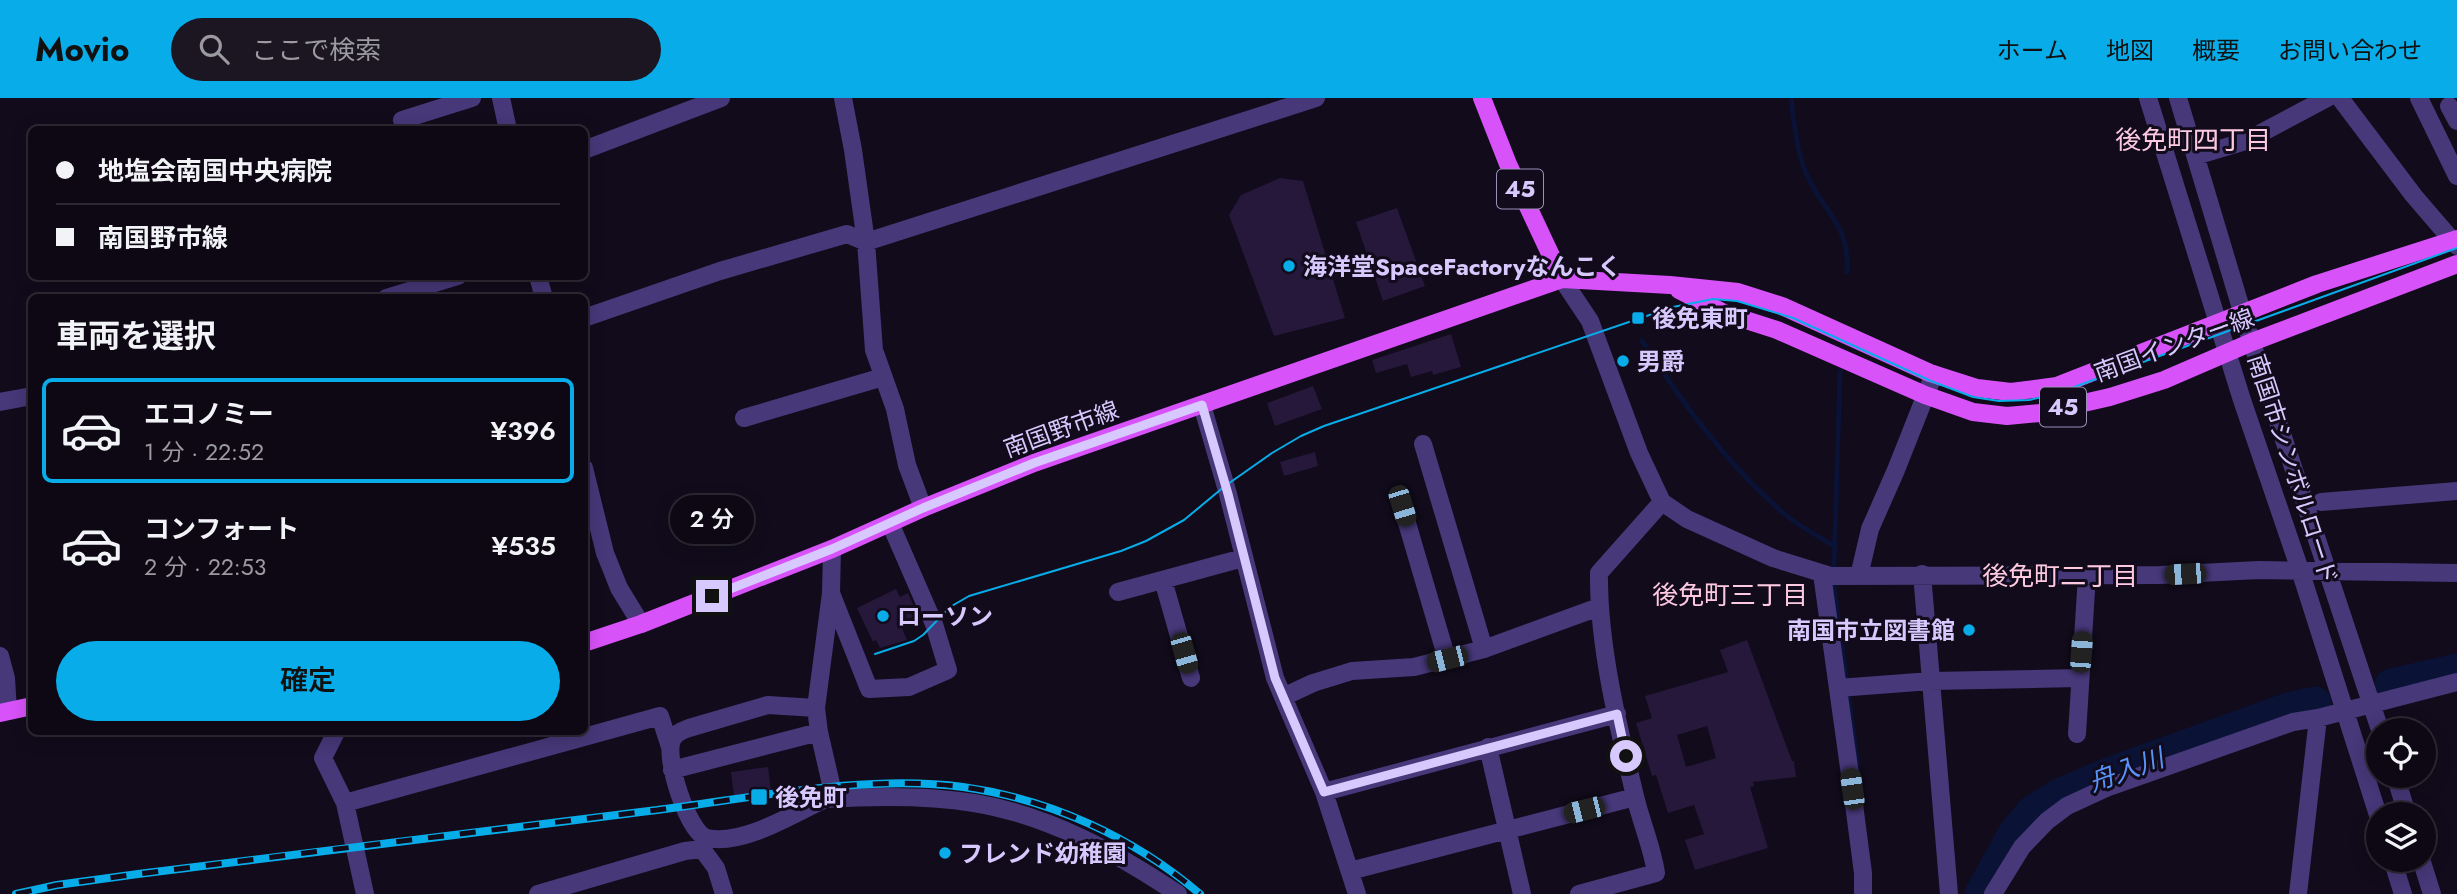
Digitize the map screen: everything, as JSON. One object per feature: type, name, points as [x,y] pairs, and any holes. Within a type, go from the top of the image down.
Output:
[{"type":"main road","name":"45","points":[[1482,98],[1507,164],[1562,279]]},
{"type":"main road","name":"南国インター線","points":[[1562,279],[1738,292],[1782,306],[1934,374],[1996,392],[2057,386],[2372,265],[2456,242]]},
{"type":"main road","name":"南国インター線","points":[[1670,285],[1724,313],[1777,330],[1957,407],[1991,415],[2025,415],[2110,397],[2164,380],[2252,342],[2457,264]]},
{"type":"main road","name":"南国野市線","points":[[588,642],[641,624],[832,549],[1034,463],[1562,279]]},
{"type":"main road","points":[[4,712],[28,707]]},
{"type":"street","points":[[402,120],[472,98]]},
{"type":"street","points":[[500,98],[507,126]]},
{"type":"street","points":[[588,148],[721,98]]},
{"type":"street","points":[[843,98],[866,242],[874,350],[895,409],[907,465],[923,508]]},
{"type":"street","points":[[588,317],[720,271],[847,234],[866,242],[1316,98]]},
{"type":"street","name":"南国市シンボルロード","points":[[2148,98],[2217,323],[2374,802]]},
{"type":"street","name":"南国市シンボルロード","points":[[2178,98],[2243,314],[2377,718]]},
{"type":"street","points":[[2196,156],[2246,141],[2327,98]]},
{"type":"street","points":[[2340,98],[2414,196],[2456,242]]},
{"type":"street","points":[[2419,98],[2457,176]]},
{"type":"street","points":[[1562,279],[1590,321],[1639,453],[1662,502],[1687,519],[1773,558],[1822,574],[1858,576],[2160,575],[2300,570],[2457,573]]},
{"type":"street","points":[[399,294],[445,280]]},
{"type":"street","points":[[1858,576],[1870,529],[1934,374]]},
{"type":"street","points":[[744,418],[883,377]]},
{"type":"street","points":[[0,402],[28,397]]},
{"type":"street","points":[[1202,405],[1228,494],[1275,678],[1324,792],[1357,894]]},
{"type":"street","points":[[1423,444],[1484,649]]},
{"type":"street","points":[[588,486],[605,553],[619,588],[641,624]]},
{"type":"street","points":[[2321,502],[2457,491]]},
{"type":"street","points":[[1579,894],[1656,873],[1635,797],[1598,607],[1599,573],[1662,502]]},
{"type":"street","points":[[1402,506],[1447,659]]},
{"type":"street","points":[[831,593],[869,689],[909,687],[948,670],[934,624],[890,523]]},
{"type":"street","points":[[825,799],[831,784],[817,720],[831,593],[832,549]]},
{"type":"street","points":[[1118,592],[1243,558]]},
{"type":"street","points":[[1822,574],[1863,873],[1863,894]]},
{"type":"street","points":[[1922,574],[1949,894]]},
{"type":"street","points":[[2077,734],[2087,575]]},
{"type":"street","points":[[1163,580],[1191,678]]},
{"type":"street","points":[[1283,697],[1313,683],[1352,671],[1415,667],[1484,649],[1598,607]]},
{"type":"street","points":[[0,656],[6,678],[4,712]]},
{"type":"street","points":[[1838,688],[1931,681],[2080,678]]},
{"type":"street","points":[[1993,894],[2022,847],[2047,821],[2067,806],[2106,788],[2293,722],[2457,682]]},
{"type":"street","points":[[670,747],[671,741],[681,731],[768,705],[817,720]]},
{"type":"street","points":[[1324,792],[1617,714]]},
{"type":"street","points":[[345,803],[660,716],[670,747],[672,770],[690,820],[716,868],[724,894]]},
{"type":"street","points":[[2298,894],[2318,718]]},
{"type":"street","points":[[672,770],[817,720]]},
{"type":"street","points":[[334,735],[323,758],[345,803],[365,894]]},
{"type":"street","points":[[1488,747],[1522,894]]},
{"type":"street","points":[[538,894],[704,843],[746,836],[825,799],[873,796],[975,803],[1019,814],[1078,836],[1133,863],[1178,894]]},
{"type":"street","points":[[1350,871],[1635,797]]},
{"type":"street","points":[[2396,872],[2403,894]]},
{"type":"street","points":[[2425,872],[2432,894]]},
{"type":"building","name":"海洋堂SpaceFactoryなんこく","points":[[1280,178],[1303,181],[1345,318],[1274,336],[1229,215],[1241,195]]},
{"type":"building","points":[[1397,208],[1425,286],[1383,301],[1356,222]]},
{"type":"building","points":[[1451,334],[1461,367],[1433,375],[1432,371],[1411,377],[1407,364],[1376,373],[1372,360]]},
{"type":"building","points":[[1313,386],[1322,409],[1275,426],[1267,403]]},
{"type":"building","points":[[1315,452],[1318,466],[1284,476],[1280,462]]},
{"type":"building","points":[[896,589],[900,597],[908,593],[919,618],[902,628],[907,640],[880,648],[876,640],[873,642],[857,608]]},
{"type":"building","points":[[1747,640],[1794,761],[1796,777],[1753,782],[1754,786],[1750,787],[1768,848],[1695,870],[1685,840],[1704,834],[1694,805],[1668,813],[1656,775],[1652,776],[1636,723],[1652,718],[1645,696],[1728,672],[1720,650]],"holes":[[[1707,726],[1716,758],[1686,767],[1677,735]]]},
{"type":"building","points":[[768,767],[771,790],[734,797],[731,772]]},
{"type":"waterway","points":[[1791,98],[1801,160],[1810,182],[1839,227],[1847,254],[1847,272]]},
{"type":"waterway","points":[[1642,341],[1689,409],[1741,472],[1787,516],[1835,547]]},
{"type":"waterway","points":[[1834,567],[1840,371]]},
{"type":"waterway","points":[[1834,586],[1861,790]]},
{"type":"waterway","name":"舟入川","points":[[2391,685],[2457,670]]},
{"type":"waterway","name":"舟入川","points":[[1981,894],[2014,834],[2032,812],[2061,794],[2111,773],[2288,709],[2315,703]]},
{"type":"tram line","points":[[875,654],[914,641],[950,607],[969,596],[1121,551],[1146,541],[1184,520],[1225,486],[1301,436],[1673,307],[1713,299],[1737,301],[1793,318],[1931,381],[1973,397],[1999,401],[2029,400],[2052,395],[2457,248]]},
{"type":"railway","points":[[16,894],[57,885],[138,874],[810,789],[888,783],[963,787],[1059,811],[1119,838],[1200,894]]},
{"type":"place","name":"海洋堂SpaceFactoryなんこく","points":[[1289,266]]},
{"type":"place","name":"後免東町","points":[[1638,318]]},
{"type":"place","name":"男爵","points":[[1623,361]]},
{"type":"place","name":"ローソン","points":[[883,616]]},
{"type":"place","name":"南国市立図書館","points":[[1969,630]]},
{"type":"place","name":"後免町","points":[[759,797]]},
{"type":"place","name":"フレンド幼稚園","points":[[945,853]]},
{"type":"district","name":"後免町四丁目","points":[[2193,140]]},
{"type":"district","name":"後免町二丁目","points":[[2060,576]]},
{"type":"district","name":"後免町三丁目","points":[[1730,595]]},
{"type":"route","points":[[712,596],[832,549],[1034,463],[1202,405],[1228,494],[1275,678],[1324,792],[1617,714],[1626,756]]}]
